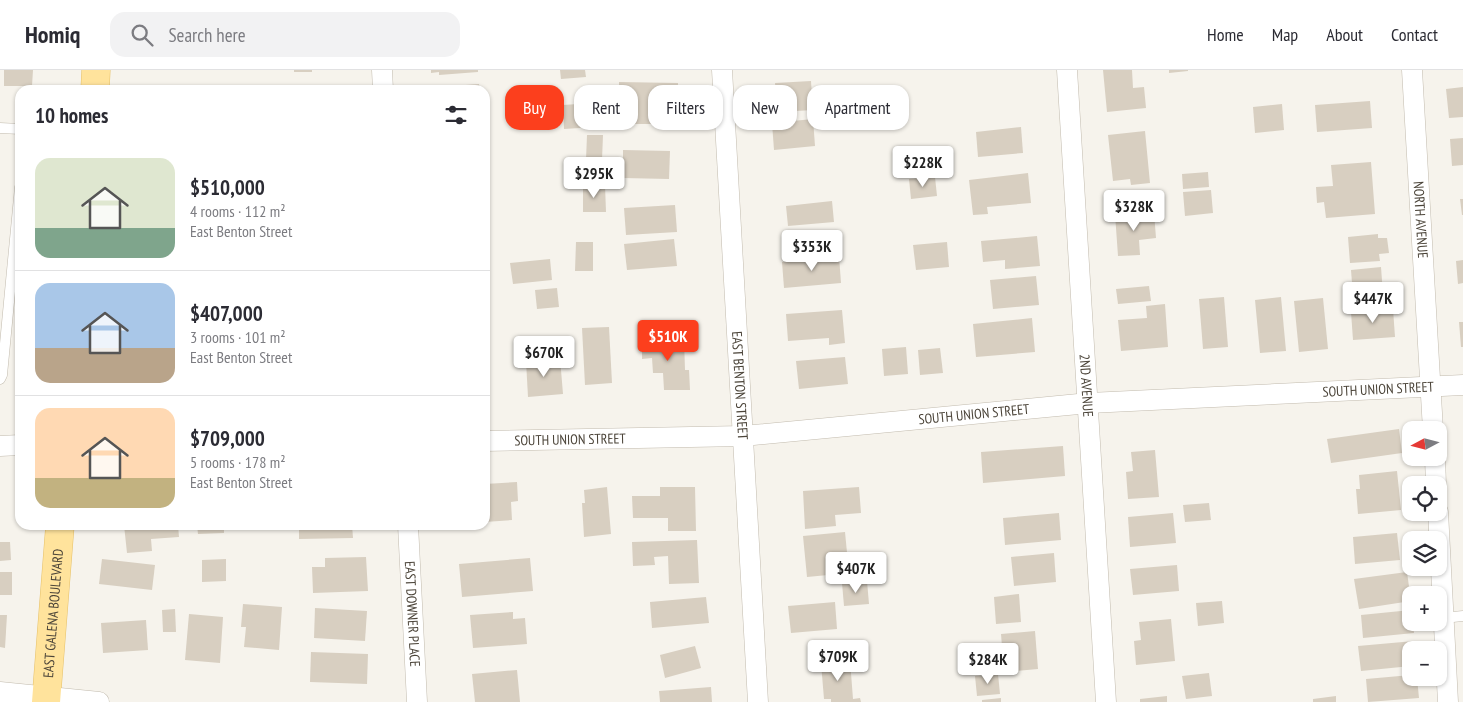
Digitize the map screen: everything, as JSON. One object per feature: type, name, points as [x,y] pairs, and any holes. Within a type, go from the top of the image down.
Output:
[{"type":"main road","points":[[95,85],[96,70]]},
{"type":"main road","name":"EAST GALENA BOULEVARD","points":[[46,699],[60,530]]},
{"type":"street","points":[[382,70],[383,85]]},
{"type":"street","name":"EAST BENTON STREET","points":[[722,70],[758,702]]},
{"type":"street","name":"2ND AVENUE","points":[[1067,70],[1106,702]]},
{"type":"street","name":"NORTH AVENUE","points":[[1412,70],[1433,421]]},
{"type":"street","name":"SOUTH UNION STREET","points":[[490,441],[743,436],[1088,403],[1463,385]]},
{"type":"street","points":[[0,446],[15,446]]},
{"type":"street","points":[[1439,521],[1453,617],[1448,702]]},
{"type":"street","name":"EAST DOWNER PLACE","points":[[408,530],[417,702]]},
{"type":"street","points":[[0,692],[46,699],[99,702]]},
{"type":"lane","points":[[0,128],[15,129]]},
{"type":"lane","points":[[0,379],[15,232]]},
{"type":"building","points":[[4,70],[33,70],[32,85],[4,86]]},
{"type":"building","points":[[294,70],[312,70],[312,72],[294,72]]},
{"type":"building","points":[[431,70],[478,70],[478,72],[439,75],[439,72],[431,73]]},
{"type":"building","points":[[560,70],[585,70],[586,77],[561,79]]},
{"type":"building","points":[[1103,70],[1132,70],[1133,88],[1144,87],[1146,108],[1107,112]]},
{"type":"building","points":[[1169,70],[1188,70],[1188,71],[1169,73]]},
{"type":"building","points":[[811,81],[811,85],[807,85],[807,110],[797,111],[797,85],[775,85],[775,83]]},
{"type":"building","points":[[619,82],[678,83],[678,85],[648,85],[648,124],[638,124],[638,85],[619,85]]},
{"type":"building","points":[[1463,87],[1463,117],[1449,118],[1446,89]]},
{"type":"building","points":[[1370,101],[1372,128],[1317,132],[1315,105]]},
{"type":"building","points":[[574,104],[574,128],[564,129],[564,105]]},
{"type":"building","points":[[1282,104],[1284,130],[1255,133],[1253,107]]},
{"type":"building","points":[[807,120],[807,130],[814,130],[815,146],[774,150],[773,130],[797,130],[797,121]]},
{"type":"building","points":[[1021,127],[1023,153],[978,157],[976,132]]},
{"type":"building","points":[[1145,131],[1150,183],[1131,185],[1130,179],[1113,181],[1108,135]]},
{"type":"building","points":[[587,135],[603,135],[602,160],[586,160]]},
{"type":"building","points":[[1463,138],[1463,165],[1452,166],[1450,139]]},
{"type":"building","points":[[623,150],[670,151],[669,179],[623,178]]},
{"type":"building","points":[[1371,162],[1375,214],[1326,218],[1324,202],[1317,203],[1316,187],[1333,186],[1331,165]]},
{"type":"building","points":[[1208,172],[1209,187],[1183,189],[1182,174]]},
{"type":"building","points":[[1028,173],[1031,203],[987,207],[988,214],[973,215],[969,180]]},
{"type":"building","points":[[935,177],[937,196],[911,199],[909,179]]},
{"type":"building","points":[[583,185],[605,185],[606,212],[583,212]]},
{"type":"building","points":[[1211,190],[1213,213],[1185,216],[1183,192]]},
{"type":"building","points":[[1460,199],[1463,199],[1463,215],[1462,215]]},
{"type":"building","points":[[832,201],[834,222],[788,226],[786,206]]},
{"type":"building","points":[[675,205],[677,232],[626,235],[624,208]]},
{"type":"building","points":[[1154,212],[1156,238],[1139,240],[1140,255],[1118,256],[1115,214]]},
{"type":"building","points":[[1378,234],[1378,238],[1387,238],[1389,253],[1379,254],[1380,261],[1350,263],[1348,237]]},
{"type":"building","points":[[1037,236],[1040,266],[1005,269],[1005,260],[983,262],[981,241]]},
{"type":"building","points":[[674,239],[677,266],[627,270],[624,244]]},
{"type":"building","points":[[576,242],[593,242],[593,271],[575,271]]},
{"type":"building","points":[[947,242],[949,267],[916,270],[913,245]]},
{"type":"building","points":[[839,256],[841,283],[784,288],[782,262]]},
{"type":"building","points":[[550,259],[552,280],[513,284],[510,263]]},
{"type":"building","points":[[1463,260],[1463,283],[1458,284],[1456,261]]},
{"type":"building","points":[[1381,267],[1383,294],[1353,296],[1351,270]]},
{"type":"building","points":[[1036,276],[1039,305],[993,309],[990,280]]},
{"type":"building","points":[[1149,286],[1151,301],[1118,304],[1116,289]]},
{"type":"building","points":[[557,288],[559,307],[537,309],[535,290]]},
{"type":"building","points":[[1224,297],[1228,347],[1203,349],[1199,299]]},
{"type":"building","points":[[1281,297],[1286,351],[1260,353],[1255,300]]},
{"type":"building","points":[[1323,298],[1328,349],[1299,352],[1294,301]]},
{"type":"building","points":[[1165,304],[1168,347],[1121,351],[1118,320],[1147,318],[1146,306]]},
{"type":"building","points":[[1393,309],[1395,337],[1353,340],[1351,312]]},
{"type":"building","points":[[842,310],[845,343],[829,345],[829,338],[788,341],[786,314]]},
{"type":"building","points":[[1032,318],[1035,352],[976,357],[973,324]]},
{"type":"building","points":[[1459,322],[1463,322],[1463,347],[1461,347]]},
{"type":"building","points":[[609,327],[612,383],[585,385],[582,328]]},
{"type":"building","points":[[684,339],[685,370],[689,370],[690,390],[664,390],[663,373],[653,373],[652,358],[642,359],[642,340]]},
{"type":"building","points":[[906,347],[908,374],[884,376],[882,349]]},
{"type":"building","points":[[940,348],[943,373],[920,375],[918,350]]},
{"type":"building","points":[[845,357],[848,384],[799,389],[796,361]]},
{"type":"building","points":[[560,358],[563,394],[528,397],[526,361]]},
{"type":"building","points":[[1399,429],[1402,453],[1331,463],[1327,439]]},
{"type":"building","points":[[1063,446],[1065,476],[983,483],[981,452]]},
{"type":"building","points":[[1155,450],[1159,497],[1128,499],[1126,472],[1133,471],[1131,452]]},
{"type":"building","points":[[1397,471],[1401,510],[1358,514],[1356,489],[1360,489],[1359,475]]},
{"type":"building","points":[[517,482],[518,501],[511,502],[512,520],[490,522],[490,484]]},
{"type":"building","points":[[607,487],[611,534],[584,537],[582,503],[585,503],[584,490]]},
{"type":"building","points":[[660,487],[695,487],[696,531],[668,531],[668,518],[633,518],[632,496],[660,496]]},
{"type":"building","points":[[859,487],[861,513],[835,515],[836,526],[805,529],[803,491]]},
{"type":"building","points":[[1209,503],[1211,520],[1185,522],[1183,505]]},
{"type":"building","points":[[1059,513],[1061,540],[1005,545],[1003,518]]},
{"type":"building","points":[[1173,513],[1176,543],[1130,547],[1128,517]]},
{"type":"building","points":[[125,530],[178,530],[179,537],[151,539],[152,551],[127,553]]},
{"type":"building","points":[[198,530],[224,530],[224,533],[198,534]]},
{"type":"building","points":[[299,530],[352,530],[353,538],[299,539]]},
{"type":"building","points":[[845,532],[849,573],[807,577],[803,536]]},
{"type":"building","points":[[1397,533],[1400,560],[1355,564],[1353,537]]},
{"type":"building","points":[[697,540],[699,583],[669,584],[668,556],[654,557],[655,565],[633,566],[632,542]]},
{"type":"building","points":[[0,542],[10,542],[11,560],[0,561]]},
{"type":"building","points":[[1054,553],[1056,582],[1014,586],[1011,557]]},
{"type":"building","points":[[366,557],[368,591],[313,593],[312,567],[325,567],[325,558]]},
{"type":"building","points":[[530,558],[533,591],[462,597],[459,564]]},
{"type":"building","points":[[102,559],[155,565],[152,590],[99,584]]},
{"type":"building","points":[[226,559],[226,581],[202,582],[202,560]]},
{"type":"building","points":[[1177,565],[1179,591],[1133,595],[1130,569]]},
{"type":"building","points":[[0,572],[12,572],[12,595],[0,595]]},
{"type":"building","points":[[1402,573],[1402,576],[1408,576],[1409,586],[1402,586],[1402,602],[1359,609],[1354,579]]},
{"type":"building","points":[[867,581],[869,604],[844,606],[842,583]]},
{"type":"building","points":[[1019,594],[1021,622],[996,624],[994,597]]},
{"type":"building","points":[[706,597],[709,623],[652,628],[650,602]]},
{"type":"building","points":[[1222,601],[1224,623],[1198,626],[1196,603]]},
{"type":"building","points":[[835,602],[837,629],[791,633],[788,606]]},
{"type":"building","points":[[243,604],[282,607],[279,650],[244,647],[246,627],[241,627]]},
{"type":"building","points":[[315,608],[367,611],[365,641],[314,638]]},
{"type":"building","points":[[175,609],[176,632],[163,632],[162,610]]},
{"type":"building","points":[[1402,611],[1402,631],[1414,631],[1414,633],[1363,638],[1361,615]]},
{"type":"building","points":[[513,612],[513,619],[525,618],[527,644],[473,648],[470,615]]},
{"type":"building","points":[[189,614],[223,617],[220,663],[185,660]]},
{"type":"building","points":[[0,615],[7,615],[5,648],[0,647]]},
{"type":"building","points":[[1171,619],[1175,661],[1136,665],[1134,641],[1141,640],[1139,622]]},
{"type":"building","points":[[146,620],[148,650],[103,653],[101,623]]},
{"type":"building","points":[[1035,631],[1038,669],[1004,672],[1001,634]]},
{"type":"building","points":[[1402,642],[1402,667],[1361,671],[1358,646]]},
{"type":"building","points":[[695,646],[701,668],[665,678],[660,655]]},
{"type":"building","points":[[991,646],[1000,646],[1002,669],[993,670]]},
{"type":"building","points":[[311,652],[368,654],[367,684],[310,682]]},
{"type":"building","points":[[850,660],[853,699],[860,698],[861,702],[831,702],[831,699],[824,699],[821,663]]},
{"type":"building","points":[[517,670],[520,702],[475,702],[472,674]]},
{"type":"building","points":[[1209,673],[1212,696],[1186,699],[1182,676]]},
{"type":"building","points":[[998,674],[1000,694],[977,696],[975,676]]},
{"type":"building","points":[[1402,676],[1402,686],[1418,686],[1419,698],[1368,702],[1366,679]]},
{"type":"building","points":[[711,687],[712,702],[660,702],[659,691]]},
{"type":"building","points":[[1167,696],[1167,702],[1140,702],[1140,699]]},
{"type":"building","points":[[1336,696],[1336,702],[1313,702],[1313,699]]},
{"type":"building","points":[[1001,698],[1001,702],[982,702],[982,700]]}]
